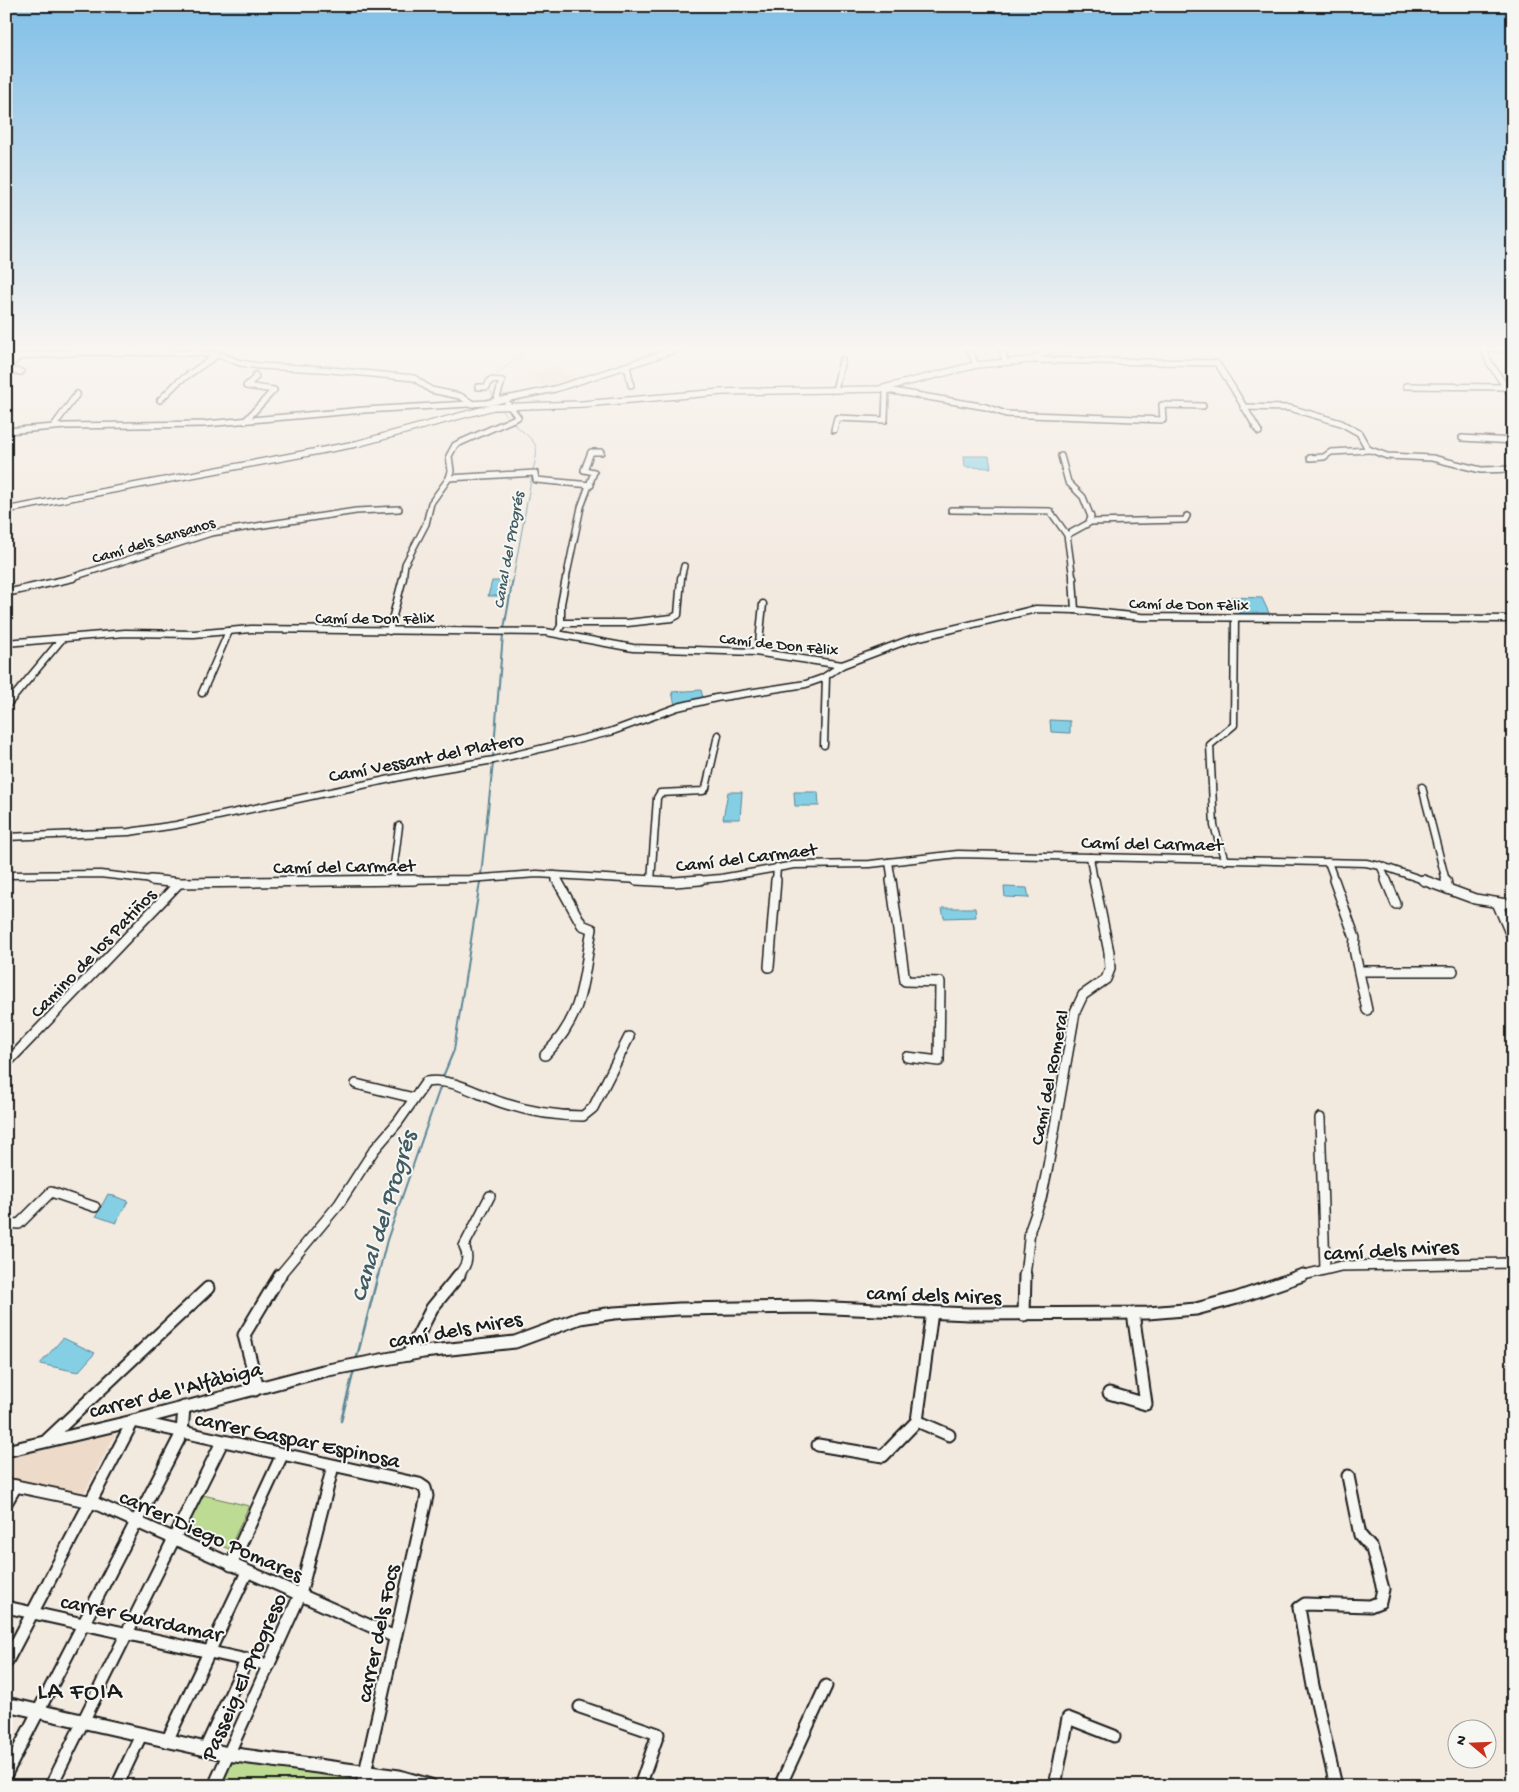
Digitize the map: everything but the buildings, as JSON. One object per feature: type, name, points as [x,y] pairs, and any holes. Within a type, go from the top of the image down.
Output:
[{"type":"main road","points":[[6,510],[336,448],[397,432]]},
{"type":"main road","points":[[6,1704],[228,1754],[363,1779],[399,1776],[430,1786]]},
{"type":"street","points":[[389,631],[402,590],[406,564],[426,524],[431,503],[449,478],[451,471],[449,456],[455,445],[486,432]]},
{"type":"street","points":[[1357,432],[1370,450]]},
{"type":"street","points":[[1462,438],[1513,441]]},
{"type":"street","points":[[1310,458],[1324,457],[1331,452],[1370,450],[1387,456],[1432,458],[1480,470],[1513,469]]},
{"type":"street","points":[[558,634],[561,623],[561,604],[581,507],[591,485],[594,472],[584,470],[591,452],[601,452]]},
{"type":"street","points":[[1060,456],[1068,482],[1083,497],[1090,511],[1089,522]]},
{"type":"street","points":[[449,478],[535,474],[536,480],[591,485]]},
{"type":"street","name":"Camí dels Sansanos","points":[[6,593],[72,578],[211,533],[356,511],[399,510]]},
{"type":"street","points":[[951,510],[1050,511],[1067,535],[1072,566],[1075,610]]},
{"type":"street","points":[[1067,535],[1089,522],[1185,520],[1188,516]]},
{"type":"street","points":[[561,623],[627,623],[672,618],[678,615],[680,610],[681,574],[684,566]]},
{"type":"street","points":[[758,652],[763,604]]},
{"type":"street","name":"Camí de Don Fèlix","points":[[6,643],[61,640],[125,633],[194,634],[251,629],[558,634],[633,648],[758,652],[842,665],[911,639],[1036,609],[1075,610],[1141,617],[1513,619]]},
{"type":"street","points":[[1225,860],[1214,826],[1210,745],[1234,725],[1235,618]]},
{"type":"street","points":[[202,693],[229,631]]},
{"type":"street","points":[[6,706],[61,640]]},
{"type":"street","name":"Camí Vessant del Platero","points":[[6,838],[129,832],[176,825],[333,790],[504,758],[610,732],[688,705],[716,698],[806,684],[826,676],[842,665]]},
{"type":"street","points":[[824,744],[826,676]]},
{"type":"street","points":[[651,881],[657,798],[660,793],[696,791],[706,788],[718,735]]},
{"type":"street","points":[[1422,787],[1448,890]]},
{"type":"street","points":[[392,881],[399,826]]},
{"type":"street","name":"Camí del Carmaet","points":[[6,875],[100,874],[179,883],[392,881],[554,875],[674,882],[721,878],[777,867],[889,862],[982,853],[1380,865],[1410,873],[1467,897],[1498,905],[1513,905]]},
{"type":"street","name":"Camí del Romeral","points":[[1024,1315],[1026,1259],[1030,1230],[1041,1199],[1048,1166],[1075,1012],[1083,995],[1106,979],[1110,969],[1110,952],[1100,917],[1090,857]]},
{"type":"street","points":[[889,862],[906,981],[940,982],[939,1061],[907,1058]]},
{"type":"street","points":[[1328,862],[1355,938],[1354,949],[1367,1010]]},
{"type":"street","points":[[1380,865],[1396,904]]},
{"type":"street","points":[[769,967],[777,867]]},
{"type":"street","points":[[545,1055],[561,1041],[583,995],[592,929],[582,925],[554,875]]},
{"type":"street","name":"Camino de los Patiños","points":[[6,1064],[179,883]]},
{"type":"street","points":[[1498,905],[1513,940]]},
{"type":"street","points":[[1359,971],[1453,971]]},
{"type":"street","points":[[255,1390],[257,1385],[244,1335],[246,1331],[283,1270],[339,1204],[374,1150],[398,1122],[426,1082],[431,1080],[443,1082],[504,1103],[583,1116],[593,1108],[629,1037]]},
{"type":"street","points":[[356,1084],[414,1098]]},
{"type":"street","points":[[1320,1118],[1325,1269]]},
{"type":"street","points":[[6,1223],[12,1225],[19,1224],[51,1192],[95,1207]]},
{"type":"street","points":[[408,1355],[432,1308],[465,1267],[468,1255],[464,1246],[490,1196]]},
{"type":"street","name":"camí dels Mires","points":[[354,1365],[408,1355],[515,1342],[580,1318],[614,1313],[679,1309],[810,1307],[1024,1315],[1133,1313],[1196,1309],[1325,1269],[1359,1265],[1513,1263]]},
{"type":"street","points":[[48,1440],[208,1288]]},
{"type":"street","points":[[818,1445],[884,1456],[917,1420],[932,1312]]},
{"type":"street","points":[[1110,1393],[1146,1404],[1133,1313]]},
{"type":"street","name":"carrer de l'Alfàbiga","points":[[6,1451],[354,1365]]},
{"type":"street","points":[[6,1774],[83,1624],[138,1523],[182,1433],[184,1407]]},
{"type":"street","points":[[917,1420],[949,1435]]},
{"type":"street","points":[[6,1663],[133,1421]]},
{"type":"street","name":"carrer Gaspar Espinosa","points":[[133,1421],[420,1484],[425,1488]]},
{"type":"street","points":[[51,1786],[175,1540],[222,1442]]},
{"type":"street","points":[[231,1565],[282,1455]]},
{"type":"street","name":"Passeig El Progreso","points":[[214,1786],[300,1594],[333,1466]]},
{"type":"street","points":[[1336,1786],[1313,1686],[1300,1608],[1305,1604],[1370,1606],[1380,1602],[1383,1590],[1372,1549],[1360,1535],[1348,1476]]},
{"type":"street","points":[[6,1503],[11,1485]]},
{"type":"street","name":"carrer Diego Pomares","points":[[11,1485],[92,1502],[396,1637]]},
{"type":"street","name":"carrer dels Focs","points":[[363,1779],[396,1637],[426,1496],[425,1488]]},
{"type":"street","points":[[167,1740],[247,1572]]},
{"type":"street","name":"carrer Guardamar","points":[[6,1607],[269,1665]]},
{"type":"street","points":[[205,1749],[247,1659]]},
{"type":"street","points":[[780,1786],[826,1686]]},
{"type":"street","points":[[580,1707],[658,1734],[640,1786]]},
{"type":"street","points":[[1055,1786],[1068,1718],[1114,1736]]},
{"type":"street","points":[[117,1786],[141,1734]]},
{"type":"shaded area","points":[[109,1430],[117,1431],[84,1493],[6,1477],[6,1457]]},
{"type":"green space","points":[[203,1495],[249,1506],[229,1549],[186,1531]]},
{"type":"green space","points":[[228,1762],[359,1779],[358,1786],[218,1786]]},
{"type":"water","points":[[964,456],[989,456],[991,468],[965,467]]},
{"type":"water","points":[[492,581],[508,581],[505,596],[488,596]]},
{"type":"water","points":[[1231,597],[1262,598],[1269,613],[1239,613]]},
{"type":"water","points":[[701,690],[703,698],[675,705],[672,692]]},
{"type":"water","points":[[1050,720],[1070,721],[1070,733],[1051,732]]},
{"type":"water","points":[[728,792],[742,792],[740,819],[723,819]]},
{"type":"water","points":[[794,792],[818,792],[819,806],[795,806]]},
{"type":"water","points":[[1004,887],[1027,888],[1029,898],[1005,897]]},
{"type":"water","points":[[942,908],[975,908],[976,917],[944,918]]},
{"type":"water","points":[[108,1194],[128,1201],[116,1223],[96,1216]]},
{"type":"water","points":[[63,1338],[95,1353],[78,1372],[40,1364]]},
{"type":"waterway","name":"Canal del Progrés","points":[[523,432],[531,439],[536,448],[532,473]]},
{"type":"waterway","name":"Canal del Progrés","points":[[513,579],[532,475]]},
{"type":"waterway","name":"Canal del Progrés","points":[[504,629],[513,578]]},
{"type":"waterway","name":"Canal del Progrés","points":[[493,759],[503,634]]},
{"type":"waterway","name":"Canal del Progrés","points":[[481,875],[493,763]]},
{"type":"waterway","name":"Canal del Progrés","points":[[442,1079],[454,1050],[480,882]]},
{"type":"waterway","name":"Canal del Progrés","points":[[378,1276],[387,1240],[441,1085]]},
{"type":"waterway","name":"Canal del Progrés","points":[[357,1357],[378,1275]]},
{"type":"waterway","name":"Canal del Progrés","points":[[341,1421],[354,1370]]},
{"type":"district","name":"LA FOIA","points":[[80,1689]]}]
